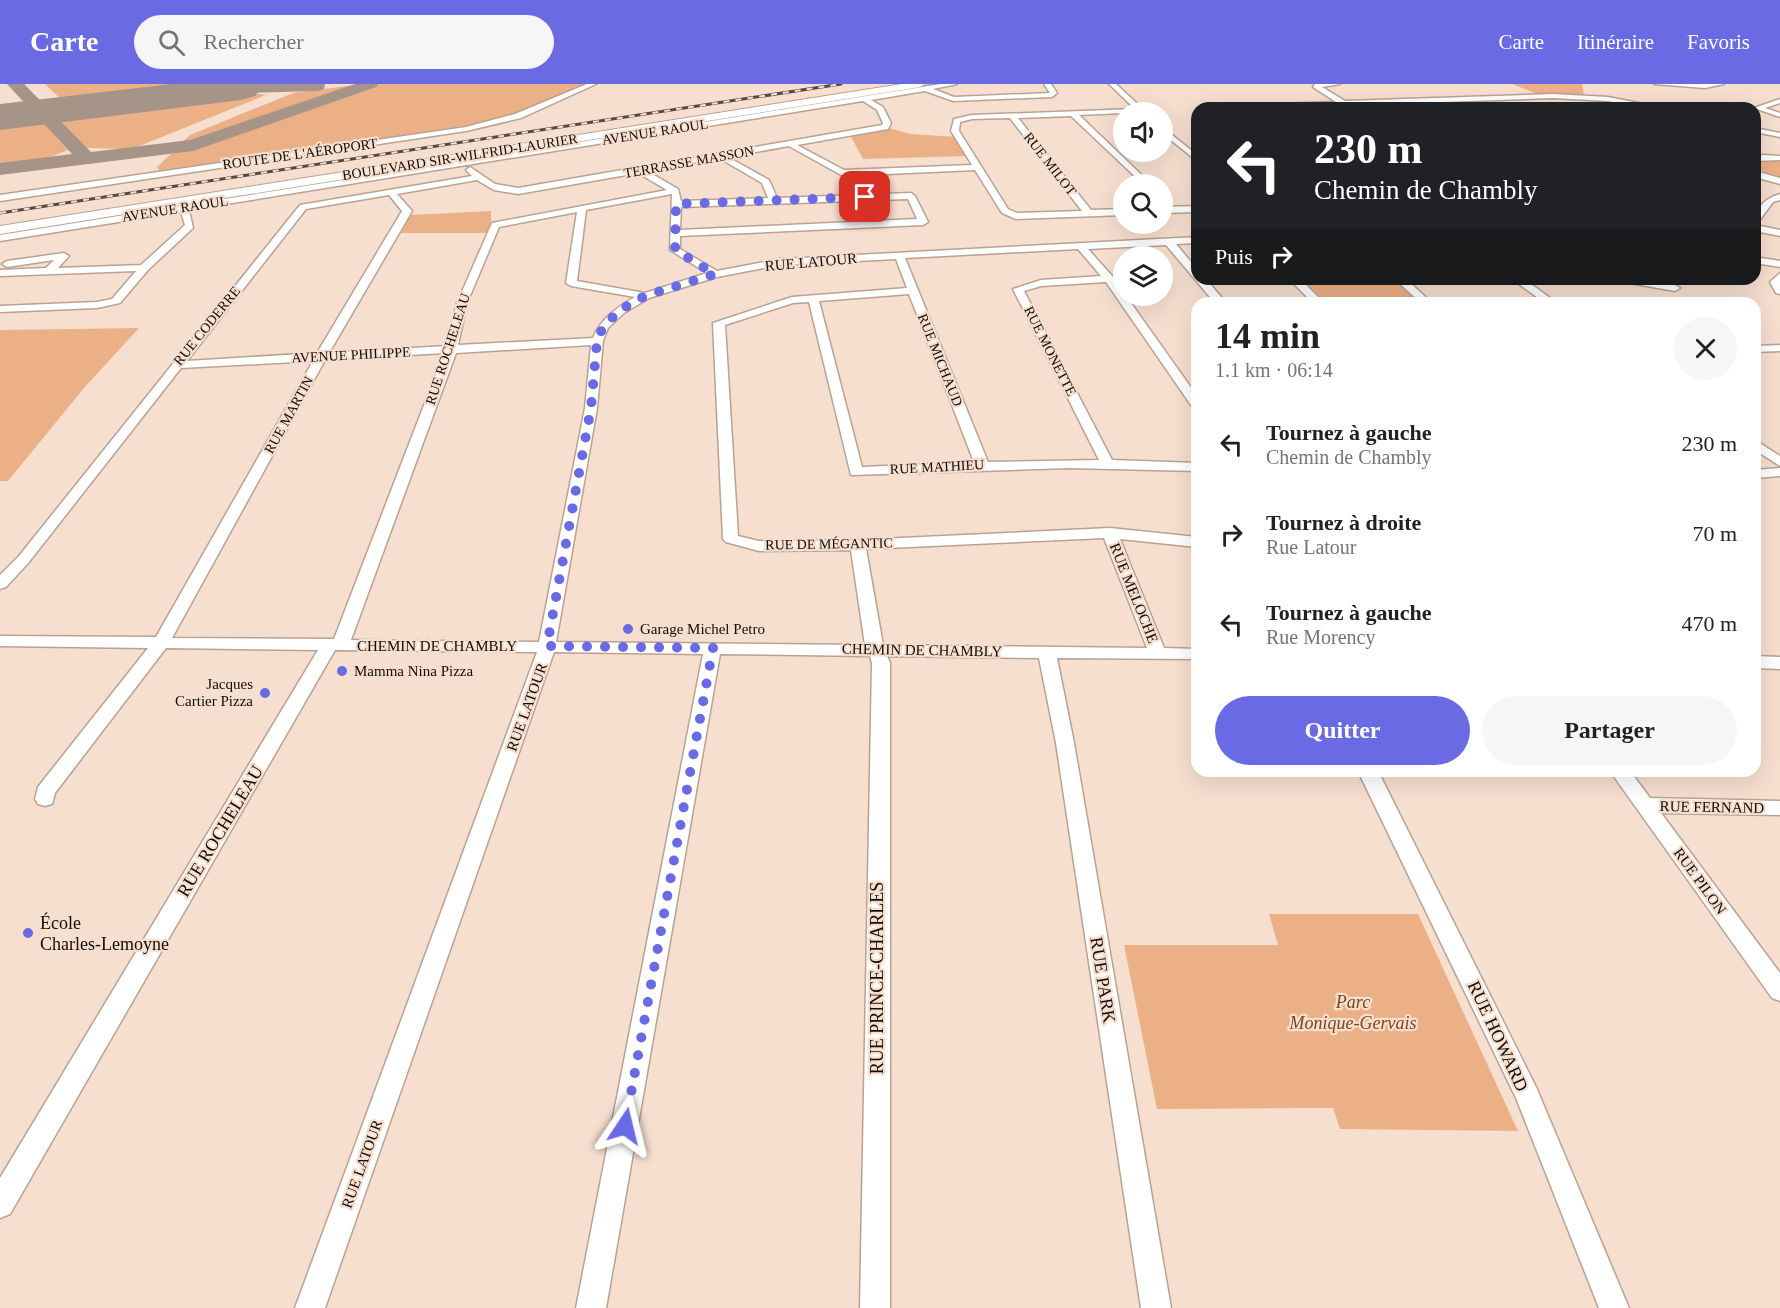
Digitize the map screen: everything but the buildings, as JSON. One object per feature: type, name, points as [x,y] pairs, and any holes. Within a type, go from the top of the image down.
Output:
[{"type":"highway","name":"BOULEVARD SIR-WILFRID-LAURIER","points":[[0,224],[893,84]]},
{"type":"highway","name":"BOULEVARD SIR-WILFRID-LAURIER","points":[[0,230],[922,86]]},
{"type":"street","name":"ROUTE DE L'AÉROPORT","points":[[0,198],[466,129],[526,113],[593,84]]},
{"type":"street","name":"AVENUE RAOUL","points":[[0,238],[864,98],[922,86],[954,84]]},
{"type":"street","points":[[922,86],[953,99],[1052,96],[1054,93],[1047,84]]},
{"type":"street","points":[[1112,84],[1131,102]]},
{"type":"street","points":[[1312,85],[1337,84]]},
{"type":"street","points":[[1658,84],[1668,92],[1687,93],[1680,85]]},
{"type":"street","points":[[1680,85],[1721,84]]},
{"type":"street","points":[[1312,85],[1341,102]]},
{"type":"street","points":[[1372,102],[1592,94],[1631,102]]},
{"type":"street","name":"TERRASSE MASSON","points":[[461,163],[489,186],[501,191],[518,191],[885,127],[887,123],[880,109],[864,98]]},
{"type":"street","points":[[1761,107],[1780,101]]},
{"type":"street","points":[[1761,109],[1780,114]]},
{"type":"street","points":[[1113,112],[972,117],[957,121],[955,131],[1005,212],[1016,216],[1113,212]]},
{"type":"street","points":[[1072,113],[1136,174]]},
{"type":"street","name":"RUE MILOT","points":[[1012,115],[1088,213]]},
{"type":"street","points":[[1761,131],[1780,135]]},
{"type":"street","points":[[1173,138],[1191,154]]},
{"type":"street","points":[[792,145],[843,173],[977,166]]},
{"type":"street","points":[[722,157],[766,182],[773,200]]},
{"type":"street","points":[[1761,158],[1780,158]]},
{"type":"street","points":[[640,170],[676,198],[675,250],[715,274]]},
{"type":"street","points":[[1761,176],[1780,181]]},
{"type":"street","name":"RUE CODERRE","points":[[0,584],[24,559],[303,207],[478,177]]},
{"type":"street","name":"RUE MARTIN","points":[[45,799],[45,792],[161,643],[321,357],[407,211],[391,192]]},
{"type":"street","name":"RUE ROCHELEAU","points":[[0,1204],[335,645],[451,350],[462,303],[495,225],[582,208],[676,198],[773,200],[911,196],[923,222],[676,233]]},
{"type":"street","points":[[1761,214],[1767,204],[1780,196]]},
{"type":"street","points":[[1761,203],[1780,206]]},
{"type":"street","points":[[0,309],[97,305],[116,301],[144,268],[190,226],[184,208]]},
{"type":"street","points":[[582,208],[571,283],[645,296]]},
{"type":"street","points":[[1174,210],[1191,209]]},
{"type":"street","points":[[1761,229],[1780,233]]},
{"type":"street","name":"RUE LATOUR","points":[[310,1308],[547,646],[591,408],[597,341],[603,327],[620,310],[645,296],[715,274],[780,262],[1191,240]]},
{"type":"street","points":[[1168,241],[1191,268]]},
{"type":"street","points":[[1080,245],[1109,279],[1191,396]]},
{"type":"street","name":"RUE MICHAUD","points":[[899,255],[911,291],[982,464]]},
{"type":"street","points":[[0,265],[64,256],[48,272]]},
{"type":"street","points":[[1761,261],[1780,264]]},
{"type":"street","points":[[0,273],[144,268]]},
{"type":"street","points":[[1780,276],[1775,282],[1780,291]]},
{"type":"street","name":"RUE MONETTE","points":[[1107,463],[1018,289],[1041,283],[1109,279]]},
{"type":"street","points":[[1205,285],[1216,297]]},
{"type":"street","points":[[1300,285],[1313,297]]},
{"type":"street","points":[[1407,285],[1420,297]]},
{"type":"street","points":[[1526,285],[1543,297]]},
{"type":"street","points":[[1659,285],[1677,288]]},
{"type":"street","name":"RUE DE MÉGANTIC","points":[[911,291],[792,300],[718,323],[730,539],[759,546],[858,545],[1110,533],[1191,541]]},
{"type":"street","name":"RUE MATHIEU","points":[[813,298],[856,472],[982,464],[1107,463],[1191,467]]},
{"type":"street","name":"AVENUE PHILIPPE","points":[[177,365],[597,341]]},
{"type":"street","points":[[1761,349],[1780,348]]},
{"type":"street","points":[[1761,448],[1780,462]]},
{"type":"street","points":[[1761,474],[1780,472]]},
{"type":"street","name":"RUE MELOCHE","points":[[1110,533],[1158,654]]},
{"type":"street","name":"RUE PRINCE-CHARLES","points":[[858,545],[872,640],[881,663],[875,1308]]},
{"type":"street","name":"CHEMIN DE CHAMBLY","points":[[0,641],[1191,654]]},
{"type":"street","points":[[591,1308],[713,648]]},
{"type":"street","name":"RUE PARK","points":[[1047,653],[1065,743],[1156,1308]]},
{"type":"street","points":[[1761,662],[1780,663]]},
{"type":"street","name":"RUE HOWARD","points":[[1371,777],[1527,1095],[1614,1308]]},
{"type":"street","name":"RUE PILON","points":[[1624,777],[1780,991]]},
{"type":"street","name":"RUE FERNAND","points":[[1645,805],[1780,808]]},
{"type":"green space","points":[[45,84],[229,84],[66,104]]},
{"type":"green space","points":[[363,84],[205,139],[180,144],[190,135],[293,93]]},
{"type":"green space","points":[[378,84],[587,84],[525,111],[484,123],[161,173],[157,167],[175,150],[209,143]]},
{"type":"green space","points":[[1512,84],[1582,84],[1584,94],[1540,95]]},
{"type":"green space","points":[[248,92],[266,95],[132,149],[86,148],[59,120],[72,114]]},
{"type":"green space","points":[[22,120],[43,122],[68,150],[37,162],[0,167],[0,123]]},
{"type":"green space","points":[[885,127],[911,134],[958,137],[969,156],[863,159],[850,135]]},
{"type":"green space","points":[[1780,158],[1780,181],[1761,176],[1761,159]]},
{"type":"green space","points":[[491,211],[491,224],[486,233],[400,233],[411,215]]},
{"type":"green space","points":[[1308,285],[1401,285],[1416,297],[1320,297]]},
{"type":"green space","points":[[139,328],[84,388],[8,481],[0,481],[0,330]]},
{"type":"green space","name":"Parc Monique-Gervais","points":[[1269,914],[1418,914],[1518,1131],[1340,1129],[1333,1108],[1157,1109],[1124,945],[1278,945]]},
{"type":"taxiway","points":[[15,84],[85,157]]},
{"type":"taxiway","points":[[0,169],[193,145],[370,84]]},
{"type":"taxiway","points":[[241,88],[318,86]]},
{"type":"runway","points":[[0,117],[241,88]]},
{"type":"railway","points":[[0,213],[841,84]]},
{"type":"place","name":"Garage Michel Petro","points":[[628,629]]},
{"type":"place","name":"Mamma Nina Pizza","points":[[342,671]]},
{"type":"place","name":"Jacques Cartier Pizza","points":[[265,693]]},
{"type":"place","name":"École Charles-Lemoyne","points":[[28,933]]},
{"type":"route","points":[[625,1126],[713,648],[547,646],[591,408],[597,341],[603,327],[620,310],[645,296],[715,274],[675,250],[676,204],[865,197]]}]
